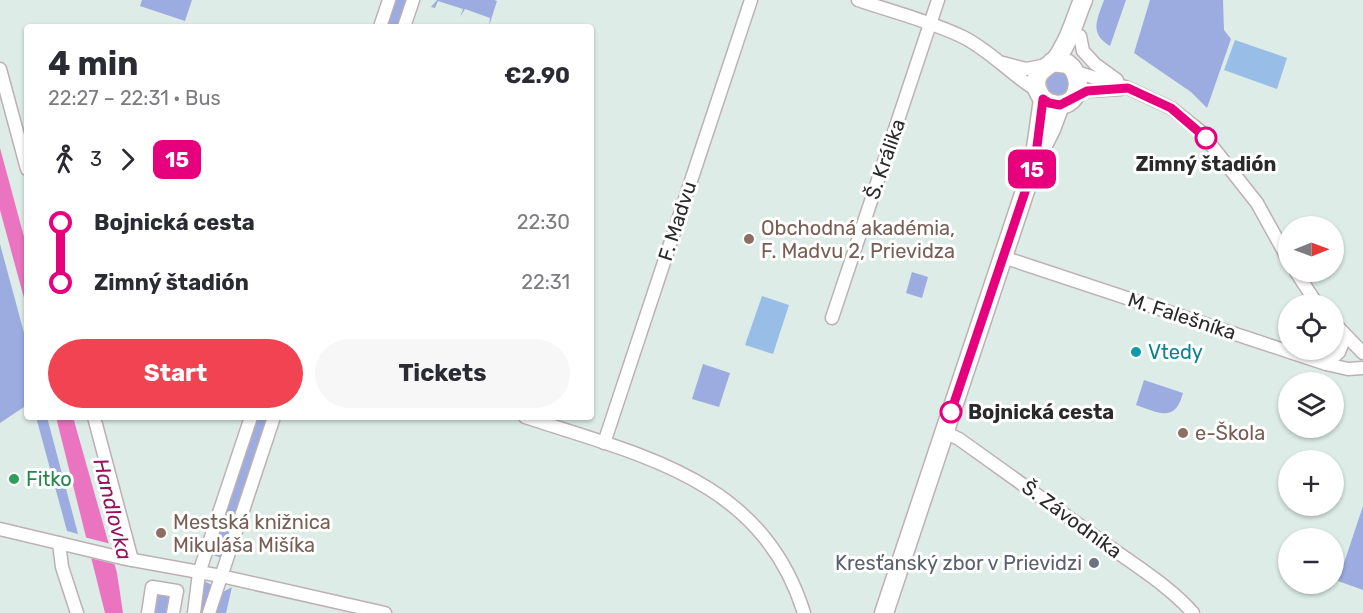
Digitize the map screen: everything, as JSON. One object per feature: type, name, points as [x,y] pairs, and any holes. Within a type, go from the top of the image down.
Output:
[{"type":"street","points":[[381,24],[389,0]]},
{"type":"street","points":[[405,24],[413,0]]},
{"type":"street","name":"F. Madvu","points":[[604,443],[751,0]]},
{"type":"street","points":[[858,0],[963,37],[1002,63],[1022,81],[1054,98],[1087,91],[1128,88]]},
{"type":"street","name":"Š. Králika","points":[[832,318],[938,0]]},
{"type":"street","points":[[1054,98],[1036,82],[1038,75],[1063,48],[1083,0]]},
{"type":"street","points":[[884,613],[1035,162],[1054,98],[1079,87],[1074,70],[1088,0]]},
{"type":"street","points":[[1080,36],[1083,51],[1095,64],[1128,88]]},
{"type":"street","points":[[1002,63],[1026,69],[1063,62],[1074,70],[1128,88],[1171,108],[1200,131],[1257,203],[1278,241]]},
{"type":"street","points":[[0,69],[24,158]]},
{"type":"street","name":"M. Falešníka","points":[[1003,257],[1278,343]]},
{"type":"street","points":[[1344,341],[1363,353]]},
{"type":"street","name":"M. Falešníka","points":[[1321,360],[1326,364],[1348,369],[1363,368]]},
{"type":"street","points":[[1326,364],[1330,360]]},
{"type":"street","points":[[95,420],[127,559]]},
{"type":"street","points":[[194,613],[199,573],[250,420]]},
{"type":"street","points":[[209,613],[273,420]]},
{"type":"street","points":[[534,420],[683,472],[726,499],[759,531],[781,559],[797,590],[804,613]]},
{"type":"street","name":"Š. Závodníka","points":[[944,432],[1009,474],[1158,582],[1194,613]]},
{"type":"street","points":[[0,529],[127,559],[221,576],[385,613]]},
{"type":"street","points":[[59,543],[62,567],[77,613]]},
{"type":"street","points":[[148,613],[152,587],[177,591],[173,613]]},
{"type":"shaded area","points":[[142,0],[192,0],[185,21],[140,6]]},
{"type":"shaded area","points":[[395,0],[408,0],[400,24],[387,24]]},
{"type":"shaded area","points":[[437,0],[497,1],[490,24],[490,18],[465,9],[460,17],[463,9],[438,1],[435,8],[431,7]]},
{"type":"shaded area","points":[[1104,0],[1126,0],[1110,46],[1099,36],[1096,26]]},
{"type":"shaded area","points":[[1150,0],[1223,0],[1224,30],[1231,39],[1207,108],[1191,92],[1134,53]]},
{"type":"shaded area","points":[[1235,40],[1287,58],[1277,89],[1224,70]]},
{"type":"shaded area","points":[[1057,70],[1066,74],[1070,83],[1066,92],[1057,96],[1048,92],[1044,83],[1048,74]]},
{"type":"shaded area","points":[[0,148],[24,237],[24,298],[0,210]]},
{"type":"shaded area","points":[[0,244],[24,333],[24,407],[0,423]]},
{"type":"shaded area","points":[[912,272],[928,277],[922,298],[906,293]]},
{"type":"shaded area","points":[[762,296],[789,305],[773,354],[745,345]]},
{"type":"shaded area","points":[[703,364],[730,373],[719,407],[692,399]]},
{"type":"shaded area","points":[[1144,380],[1183,393],[1176,409],[1159,413],[1136,405]]},
{"type":"shaded area","points":[[37,420],[48,420],[78,534],[67,531]]},
{"type":"shaded area","points":[[57,420],[74,420],[117,573],[123,613],[105,613]]},
{"type":"shaded area","points":[[255,420],[268,420],[222,558],[210,554]]},
{"type":"shaded area","points":[[1363,506],[1363,590],[1344,583],[1344,563]]},
{"type":"shaded area","points":[[202,583],[212,585],[205,613],[197,613]]},
{"type":"shaded area","points":[[232,587],[226,613],[215,613],[223,592]]},
{"type":"shaded area","points":[[158,594],[170,596],[167,613],[155,613]]},
{"type":"pier","points":[[84,537],[111,544],[118,565],[90,558]]},
{"type":"bus line","name":"15","points":[[951,412],[1035,162],[1043,99],[1060,105],[1069,102],[1075,95],[1087,91],[1128,88],[1171,108],[1206,138]]},
{"type":"place","name":"Zimný štadión","points":[[1206,138]]},
{"type":"place","name":"Obchodná akadémia, F. Madvu 2, Prievidza","points":[[749,239]]},
{"type":"place","name":"Vtedy","points":[[1136,352]]},
{"type":"place","name":"Bojnická cesta","points":[[951,412]]},
{"type":"place","name":"e-Škola","points":[[1183,433]]},
{"type":"place","name":"Fitko","points":[[14,479]]},
{"type":"place","name":"Mestská knižnica Mikuláša Mišíka","points":[[161,533]]},
{"type":"place","name":"Kresťanský zbor v Prievidzi","points":[[1094,563]]},
{"type":"water label","name":"Handlovka","points":[[113,509]]}]
